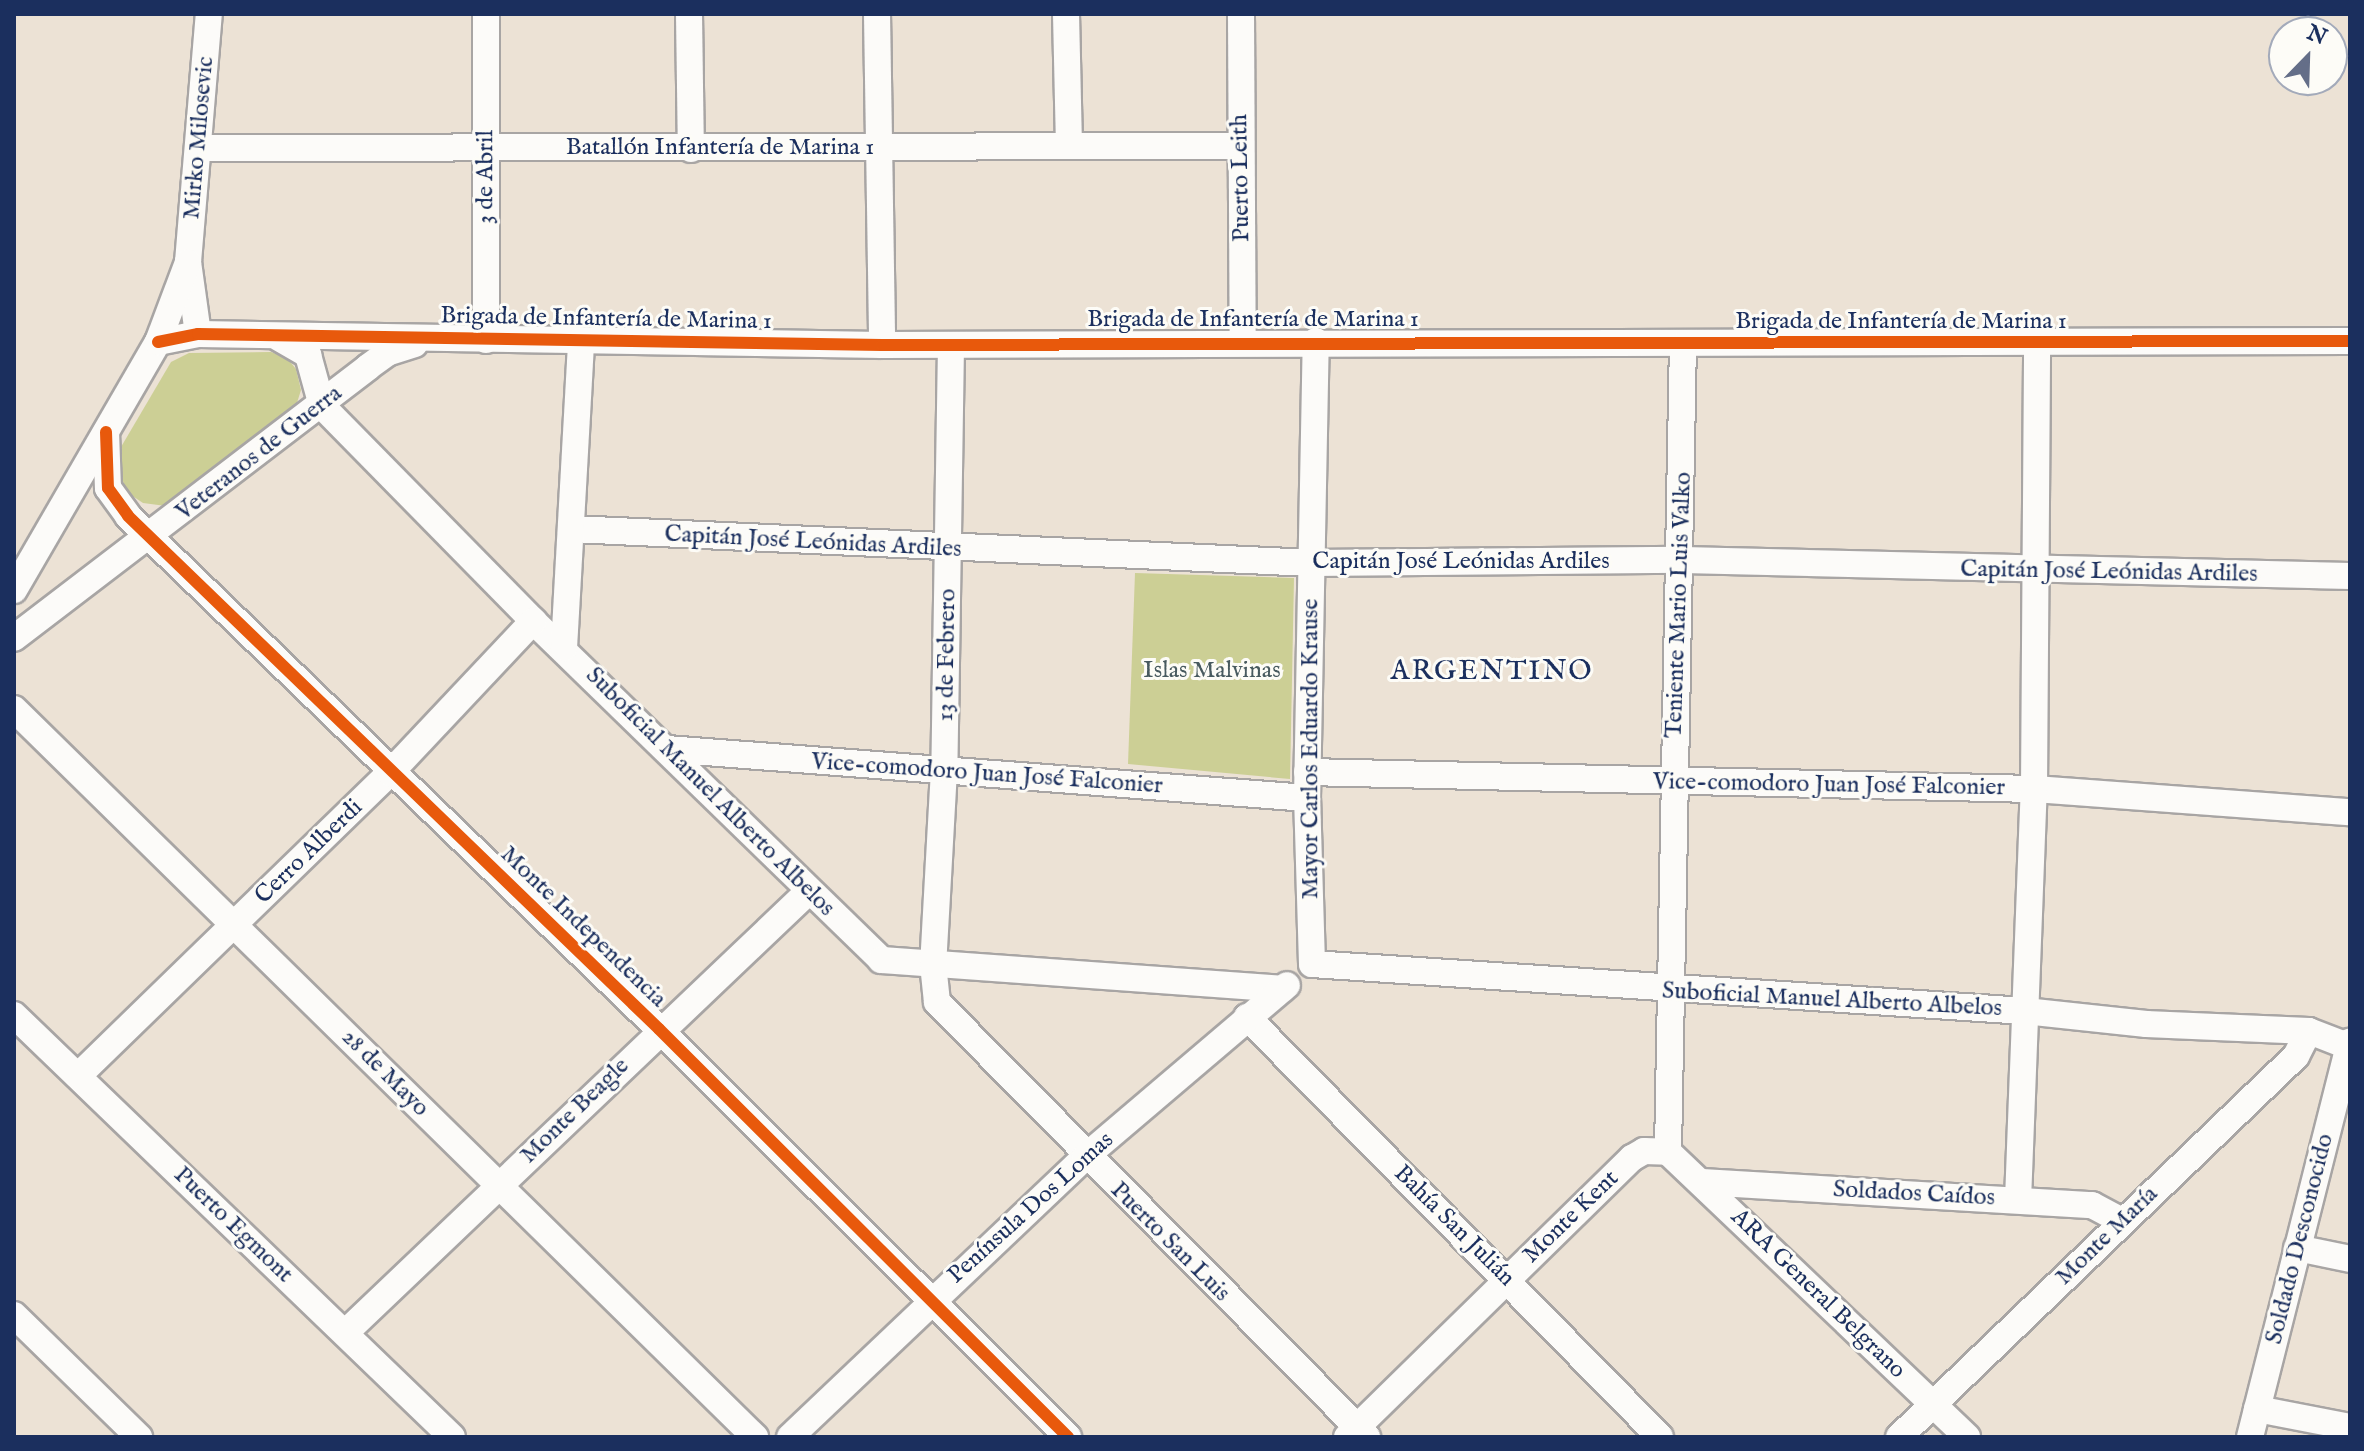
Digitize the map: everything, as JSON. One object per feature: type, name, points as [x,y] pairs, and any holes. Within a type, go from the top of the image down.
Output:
[{"type":"street","name":"Mirko Milosevic","points":[[198,334],[188,262],[209,14]]},
{"type":"street","name":"3 de Abril","points":[[486,14],[486,340]]},
{"type":"street","points":[[689,14],[691,149]]},
{"type":"street","points":[[877,14],[882,345]]},
{"type":"street","points":[[1066,14],[1069,145]]},
{"type":"street","name":"Puerto Leith","points":[[1241,14],[1243,342]]},
{"type":"street","name":"Batallón Infantería de Marina 1","points":[[198,148],[1241,146]]},
{"type":"street","name":"Mirko Milosevic","points":[[14,590],[158,342],[188,262]]},
{"type":"street","name":"Brigada de Infantería de Marina 1","points":[[158,342],[198,334],[882,345],[1316,341],[2037,345],[2350,341]]},
{"type":"street","name":"Suboficial Manuel Alberto Albelos","points":[[272,335],[308,355],[322,406],[533,621],[881,960],[1282,989]]},
{"type":"street","name":"Veteranos de Guerra","points":[[14,638],[322,406],[387,353],[434,339]]},
{"type":"street","points":[[564,648],[581,340]]},
{"type":"street","name":"Mayor Carlos Eduardo Krause","points":[[1312,964],[1307,785],[1316,341]]},
{"type":"street","name":"13 de Febrero","points":[[933,964],[944,770],[951,345]]},
{"type":"street","name":"Teniente Mario Luis Valko","points":[[1668,1152],[1675,991],[1673,783],[1683,560],[1683,345]]},
{"type":"street","points":[[2018,1200],[2034,789],[2037,345]]},
{"type":"street","name":"Monte Independencia","points":[[106,432],[108,488],[117,505],[390,773],[659,1029],[1068,1437]]},
{"type":"street","name":"Capitán José Leónidas Ardiles","points":[[572,529],[949,549],[1311,563],[1683,560],[2034,572],[2350,576]]},
{"type":"street","name":"Cerro Alberdi","points":[[78,1076],[390,773],[533,621]]},
{"type":"street","name":"28 de Mayo","points":[[14,709],[236,922],[497,1186],[755,1437]]},
{"type":"street","name":"Vice-comodoro Juan José Falconier","points":[[667,749],[944,770],[1307,785],[1673,783],[2034,789],[2350,812]]},
{"type":"street","name":"Monte Beagle","points":[[345,1333],[659,1029],[808,892]]},
{"type":"street","name":"Puerto San Luis","points":[[933,964],[942,1011],[1357,1434]]},
{"type":"street","name":"Suboficial Manuel Alberto Albelos","points":[[1312,964],[1675,991],[2025,1011],[2146,1024],[2309,1031],[2350,1045]]},
{"type":"street","name":"Península Dos Lomas","points":[[790,1437],[932,1298],[1085,1157],[1312,964]]},
{"type":"street","name":"Puerto Egmont","points":[[14,1015],[452,1437]]},
{"type":"street","name":"Bahía San Julián","points":[[1247,1017],[1508,1279],[1660,1437]]},
{"type":"street","name":"Monte María","points":[[1899,1437],[2296,1056],[2309,1031]]},
{"type":"street","name":"Soldado Desconocido","points":[[2250,1437],[2350,1045]]},
{"type":"street","name":"Monte Kent","points":[[1357,1434],[1508,1279],[1632,1158],[1644,1151],[1668,1152]]},
{"type":"street","name":"ARA General Belgrano","points":[[1668,1152],[1967,1437]]},
{"type":"street","name":"Soldados Caídos","points":[[1702,1182],[2092,1205],[2122,1221]]},
{"type":"street","points":[[2297,1248],[2350,1259]]},
{"type":"street","points":[[14,1315],[139,1437]]},
{"type":"street","points":[[2257,1409],[2350,1427]]},
{"type":"green space","points":[[271,352],[287,358],[296,369],[301,390],[296,406],[166,506],[143,503],[128,493],[121,477],[121,447],[171,362],[189,353]]},
{"type":"green space","name":"Islas Malvinas","points":[[1135,573],[1294,578],[1290,779],[1128,764]]},
{"type":"cycle path","points":[[158,342],[198,334],[882,345],[2350,341]]},
{"type":"cycle path","points":[[106,432],[108,488],[128,516],[659,1029],[1068,1437]]},
{"type":"district","name":"ARGENTINO","points":[[1492,672]]}]
